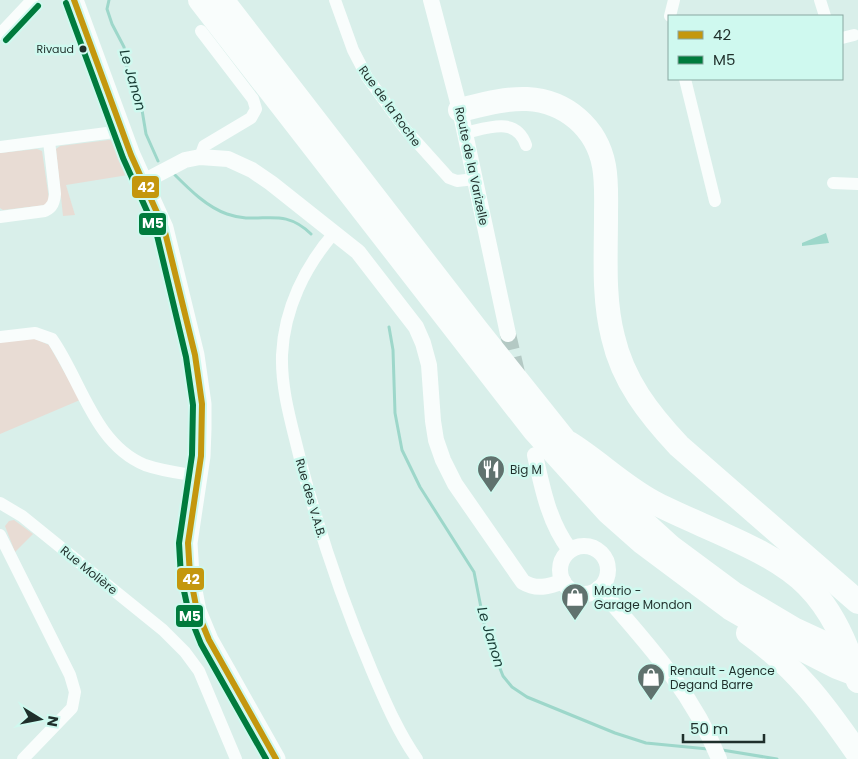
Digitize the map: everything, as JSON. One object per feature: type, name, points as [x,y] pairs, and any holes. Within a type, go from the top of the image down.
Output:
[{"type":"highway","points":[[200,0],[534,430],[608,512],[643,543],[730,608],[799,648],[858,675]]},
{"type":"highway","points":[[224,0],[478,330],[569,443],[618,497],[672,546],[705,572],[765,612],[858,657]]},
{"type":"highway","points":[[460,110],[513,100],[535,100],[573,114],[586,126],[598,145],[604,166],[606,286],[613,337],[619,357],[638,398],[652,418],[679,446],[858,602]]},
{"type":"highway","points":[[569,443],[651,501],[776,562],[806,584],[827,609],[838,629],[858,681]]},
{"type":"highway","points":[[643,543],[658,564],[708,605],[765,645],[800,676],[830,713],[858,754]]},
{"type":"main road","points":[[74,0],[142,182],[164,228],[195,355],[202,404],[198,476],[188,543],[190,576],[198,611],[209,640],[276,759]]},
{"type":"street","points":[[0,34],[32,0]]},
{"type":"street","name":"Rue de la Roche","points":[[335,0],[354,50],[367,77],[405,129],[449,178],[457,181],[475,179]]},
{"type":"street","name":"Route de la Varizelle","points":[[431,0],[460,110],[508,334]]},
{"type":"street","points":[[670,15],[674,0]]},
{"type":"street","points":[[820,0],[825,15]]},
{"type":"street","points":[[200,157],[204,146],[251,118],[256,109],[253,98],[201,31]]},
{"type":"street","points":[[685,80],[715,201]]},
{"type":"street","points":[[465,133],[507,126],[520,133],[526,145]]},
{"type":"street","points":[[0,147],[122,131]]},
{"type":"street","points":[[0,217],[50,209],[54,202],[55,194],[49,141]]},
{"type":"street","points":[[142,182],[177,163],[200,157],[228,159],[252,170],[335,232],[358,252],[416,327],[423,342],[428,365],[436,440],[455,484],[522,582],[529,586],[542,587],[562,581]]},
{"type":"street","points":[[833,183],[858,184]]},
{"type":"street","name":"Rue des V.A.B.","points":[[335,232],[314,260],[293,300],[282,354],[286,398],[306,480],[330,564],[359,640],[387,705],[416,759]]},
{"type":"street","points":[[0,337],[35,333],[52,339],[96,419],[119,448],[146,465],[198,476]]},
{"type":"street","points":[[535,455],[546,502],[561,537],[570,550]]},
{"type":"street","name":"Rue Molière","points":[[0,503],[22,516],[176,641],[199,671],[236,759]]},
{"type":"street","points":[[0,535],[70,675],[75,692],[72,708],[23,759]]},
{"type":"street","points":[[585,546],[600,552],[607,566],[604,582],[593,592],[579,593],[572,591],[562,581],[560,567],[565,555],[570,550],[585,546]]},
{"type":"street","points":[[599,588],[675,678],[702,718],[719,759]]},
{"type":"shaded area","points":[[109,140],[115,141],[128,175],[66,185],[75,215],[63,216],[56,149],[60,146]]},
{"type":"shaded area","points":[[37,149],[42,151],[49,199],[46,205],[3,210],[0,208],[0,153]]},
{"type":"shaded area","points":[[826,233],[829,243],[802,246],[802,243]]},
{"type":"shaded area","points":[[33,338],[49,345],[80,400],[0,434],[0,342]]},
{"type":"shaded area","points":[[14,520],[33,534],[15,552],[5,526],[9,521]]},
{"type":"waterway","name":"Le Janon","points":[[109,0],[107,9],[112,24],[124,47],[128,75],[140,98],[146,134],[158,161]]},
{"type":"waterway","name":"Le Janon","points":[[175,175],[199,198],[220,211],[239,217],[290,220],[311,234]]},
{"type":"waterway","name":"Le Janon","points":[[389,327],[393,350],[395,413],[402,450],[420,487],[474,572],[486,633],[503,676],[512,687],[527,697],[615,733],[646,743],[708,749]]},
{"type":"waterway","name":"Le Janon","points":[[722,750],[777,759]]},
{"type":"tunnel","points":[[508,334],[518,377]]},
{"type":"transit line","name":"42","points":[[74,0],[131,155],[164,228],[195,355],[202,404],[201,456],[188,543],[190,575],[197,611],[209,640],[276,759]]},
{"type":"transit line","name":"M5","points":[[66,3],[123,158],[156,231],[186,357],[193,405],[192,455],[179,543],[181,577],[189,614],[201,644],[266,759]]},
{"type":"transit line","name":"M5","points":[[6,40],[38,6]]},
{"type":"place","name":"Rivaud","points":[[83,49]]},
{"type":"place","name":"Big M","points":[[491,493]]},
{"type":"place","name":"Motrio - Garage Mondon","points":[[575,621]]},
{"type":"place","name":"Renault - Agence Degand Barre","points":[[651,701]]}]
